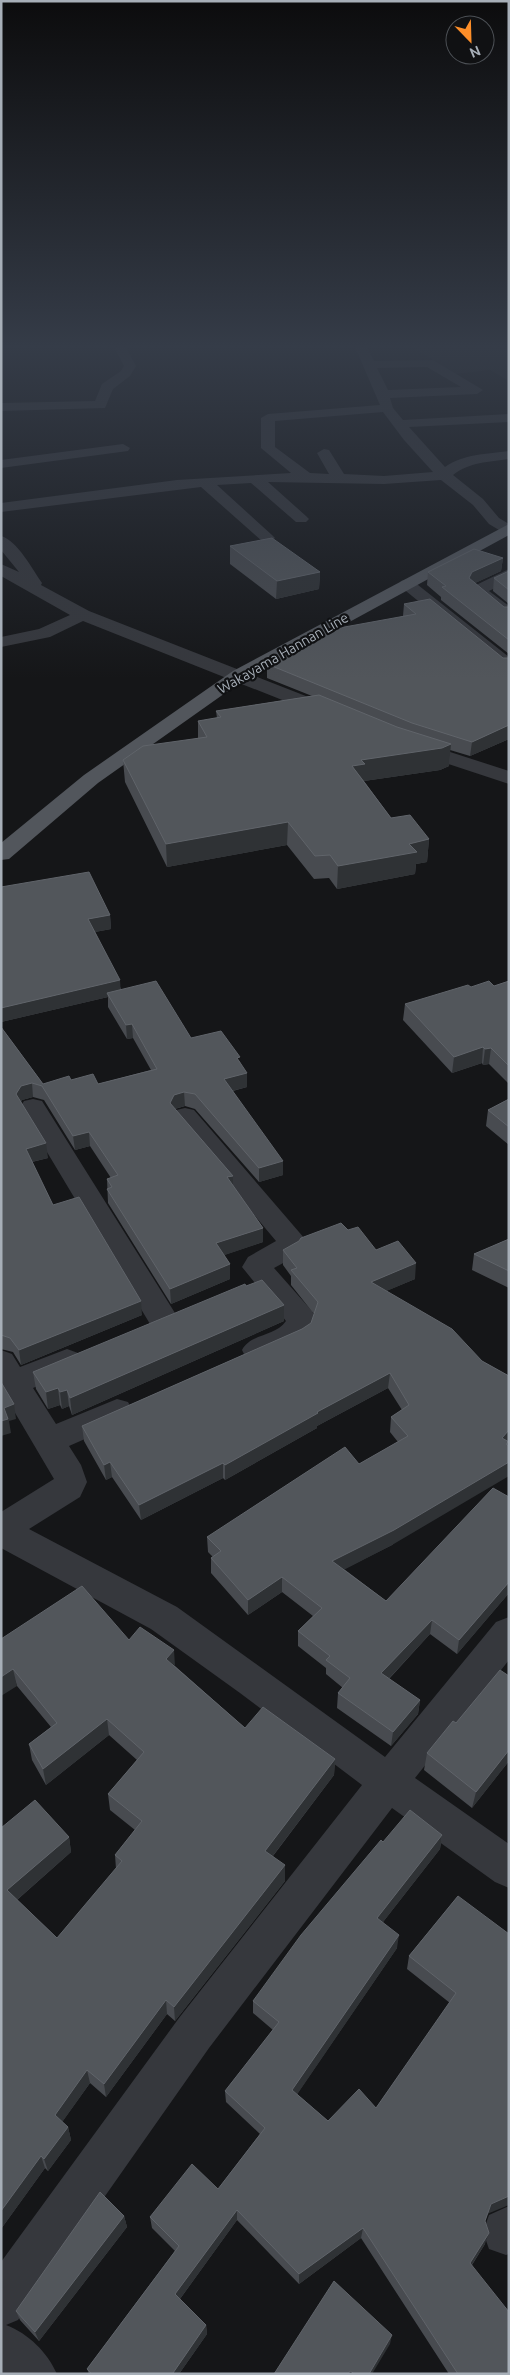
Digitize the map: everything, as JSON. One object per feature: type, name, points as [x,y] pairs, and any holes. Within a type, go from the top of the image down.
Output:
[{"type":"main road","name":"Wakayama Hannan Line","points":[[1,854],[91,779],[239,676],[508,530]]},
{"type":"street","points":[[1,464],[48,458]]},
{"type":"street","points":[[280,458],[306,478]]},
{"type":"street","points":[[327,458],[339,478]]},
{"type":"street","points":[[429,458],[444,475],[478,502],[494,522],[508,530]]},
{"type":"street","points":[[1,508],[205,482],[306,478],[384,480],[444,475],[457,465],[488,458]]},
{"type":"street","points":[[255,479],[301,519]]},
{"type":"street","points":[[205,482],[267,538]]},
{"type":"street","points":[[1,541],[18,559],[37,588]]},
{"type":"street","points":[[1,569],[83,615],[348,720]]},
{"type":"street","points":[[509,574],[478,591],[509,614]]},
{"type":"street","points":[[407,584],[509,666]]},
{"type":"street","points":[[1,642],[44,633],[83,615]]},
{"type":"street","points":[[394,739],[509,778]]},
{"type":"street","points":[[33,1108],[150,1326],[191,1309]]},
{"type":"street","points":[[185,1116],[291,1239],[288,1248],[258,1264],[256,1267],[301,1319],[301,1324],[297,1331],[290,1335],[236,1358]]},
{"type":"street","points":[[237,1290],[265,1278]]},
{"type":"street","points":[[93,1350],[8,1373],[69,1474],[71,1482],[68,1487],[1,1531],[164,1618],[509,1868]]},
{"type":"street","points":[[49,1441],[138,1402]]},
{"type":"street","points":[[1,2303],[194,2033],[388,1782],[509,1632]]},
{"type":"street","points":[[1,2347],[32,2374]]},
{"type":"building","points":[[272,538],[320,572],[277,581],[230,546]]},
{"type":"building","points":[[474,549],[503,558],[472,572],[469,578],[504,607],[509,607],[509,640],[442,587],[446,586],[428,572]]},
{"type":"building","points":[[509,571],[509,590],[494,578]]},
{"type":"building","points":[[430,599],[503,658],[509,658],[509,725],[472,742],[412,723],[267,664],[317,632],[416,614],[404,604]]},
{"type":"building","points":[[319,695],[397,727],[451,744],[442,748],[361,760],[365,764],[352,766],[391,818],[410,815],[429,839],[409,844],[417,852],[338,866],[330,855],[315,856],[288,822],[166,844],[123,760],[143,746],[207,737],[198,721],[221,717],[216,711]]},
{"type":"building","points":[[89,872],[110,915],[88,919],[120,980],[1,1008],[1,887]]},
{"type":"building","points":[[156,981],[191,1038],[221,1031],[240,1057],[237,1058],[247,1073],[224,1079],[283,1161],[259,1168],[195,1094],[184,1092],[174,1095],[170,1103],[233,1176],[227,1177],[263,1228],[216,1243],[230,1264],[170,1289],[107,1189],[112,1187],[107,1179],[118,1175],[89,1132],[73,1136],[42,1086],[32,1083],[21,1086],[16,1094],[46,1143],[26,1149],[53,1205],[79,1197],[141,1301],[19,1350],[10,1338],[1,1335],[1,1027],[43,1084],[69,1076],[71,1080],[93,1074],[98,1084],[157,1069],[132,1024],[126,1025],[107,993]]},
{"type":"building","points":[[489,981],[494,986],[509,981],[509,1066],[491,1048],[485,1049],[483,1047],[454,1057],[405,1004],[468,985],[471,987]]},
{"type":"building","points":[[509,1099],[509,1127],[488,1110]]},
{"type":"building","points":[[341,1223],[348,1230],[358,1227],[376,1250],[398,1241],[416,1263],[371,1282],[452,1329],[482,1361],[509,1376],[509,1430],[502,1438],[509,1442],[506,1444],[509,1446],[509,1462],[394,1530],[332,1561],[386,1601],[493,1488],[509,1497],[509,1582],[459,1640],[432,1620],[381,1673],[420,1700],[393,1732],[338,1693],[350,1678],[326,1660],[330,1656],[298,1631],[322,1608],[282,1577],[248,1600],[211,1558],[221,1551],[207,1537],[345,1447],[359,1464],[408,1436],[391,1417],[409,1405],[390,1373],[225,1465],[223,1463],[139,1505],[110,1462],[104,1465],[82,1426],[302,1329],[311,1323],[318,1302],[291,1270],[297,1268],[283,1250],[301,1238]]},
{"type":"building","points":[[509,1239],[509,1271],[474,1254]]},
{"type":"building","points":[[262,1280],[284,1305],[70,1398],[67,1390],[60,1392],[58,1388],[46,1392],[33,1372],[245,1284],[246,1286]]},
{"type":"building","points":[[1,1382],[14,1404],[4,1408],[8,1419],[1,1421]]},
{"type":"building","points":[[82,1586],[129,1640],[140,1627],[174,1650],[166,1659],[245,1728],[263,1707],[335,1759],[265,1851],[285,1865],[174,2007],[166,2000],[104,2084],[87,2070],[55,2115],[68,2127],[44,2159],[41,2156],[1,2211],[1,1828],[35,1800],[69,1837],[7,1890],[57,1938],[122,1861],[115,1855],[142,1821],[108,1794],[144,1752],[107,1719],[43,1769],[29,1744],[57,1723],[13,1669],[1,1677],[1,1639]]},
{"type":"building","points":[[500,1670],[509,1676],[509,1750],[476,1792],[427,1753],[453,1721],[456,1723]]},
{"type":"building","points":[[410,1810],[442,1835],[377,1918],[399,1935],[292,2090],[328,2121],[359,2089],[376,2108],[456,1993],[409,1956],[458,1896],[509,1934],[509,2196],[491,2204],[485,2221],[489,2233],[470,2263],[509,2312],[509,2374],[458,2374],[363,2228],[299,2274],[237,2210],[175,2294],[206,2325],[174,2374],[92,2374],[87,2369],[179,2246],[150,2217],[192,2164],[218,2189],[265,2128],[225,2091],[279,2022],[253,2001],[301,1935],[381,1840],[383,1842]]},
{"type":"building","points":[[100,2192],[124,2216],[35,2332],[16,2311]]},
{"type":"building","points":[[334,2281],[392,2335],[369,2374],[355,2374],[350,2371],[348,2374],[274,2374]]}]
